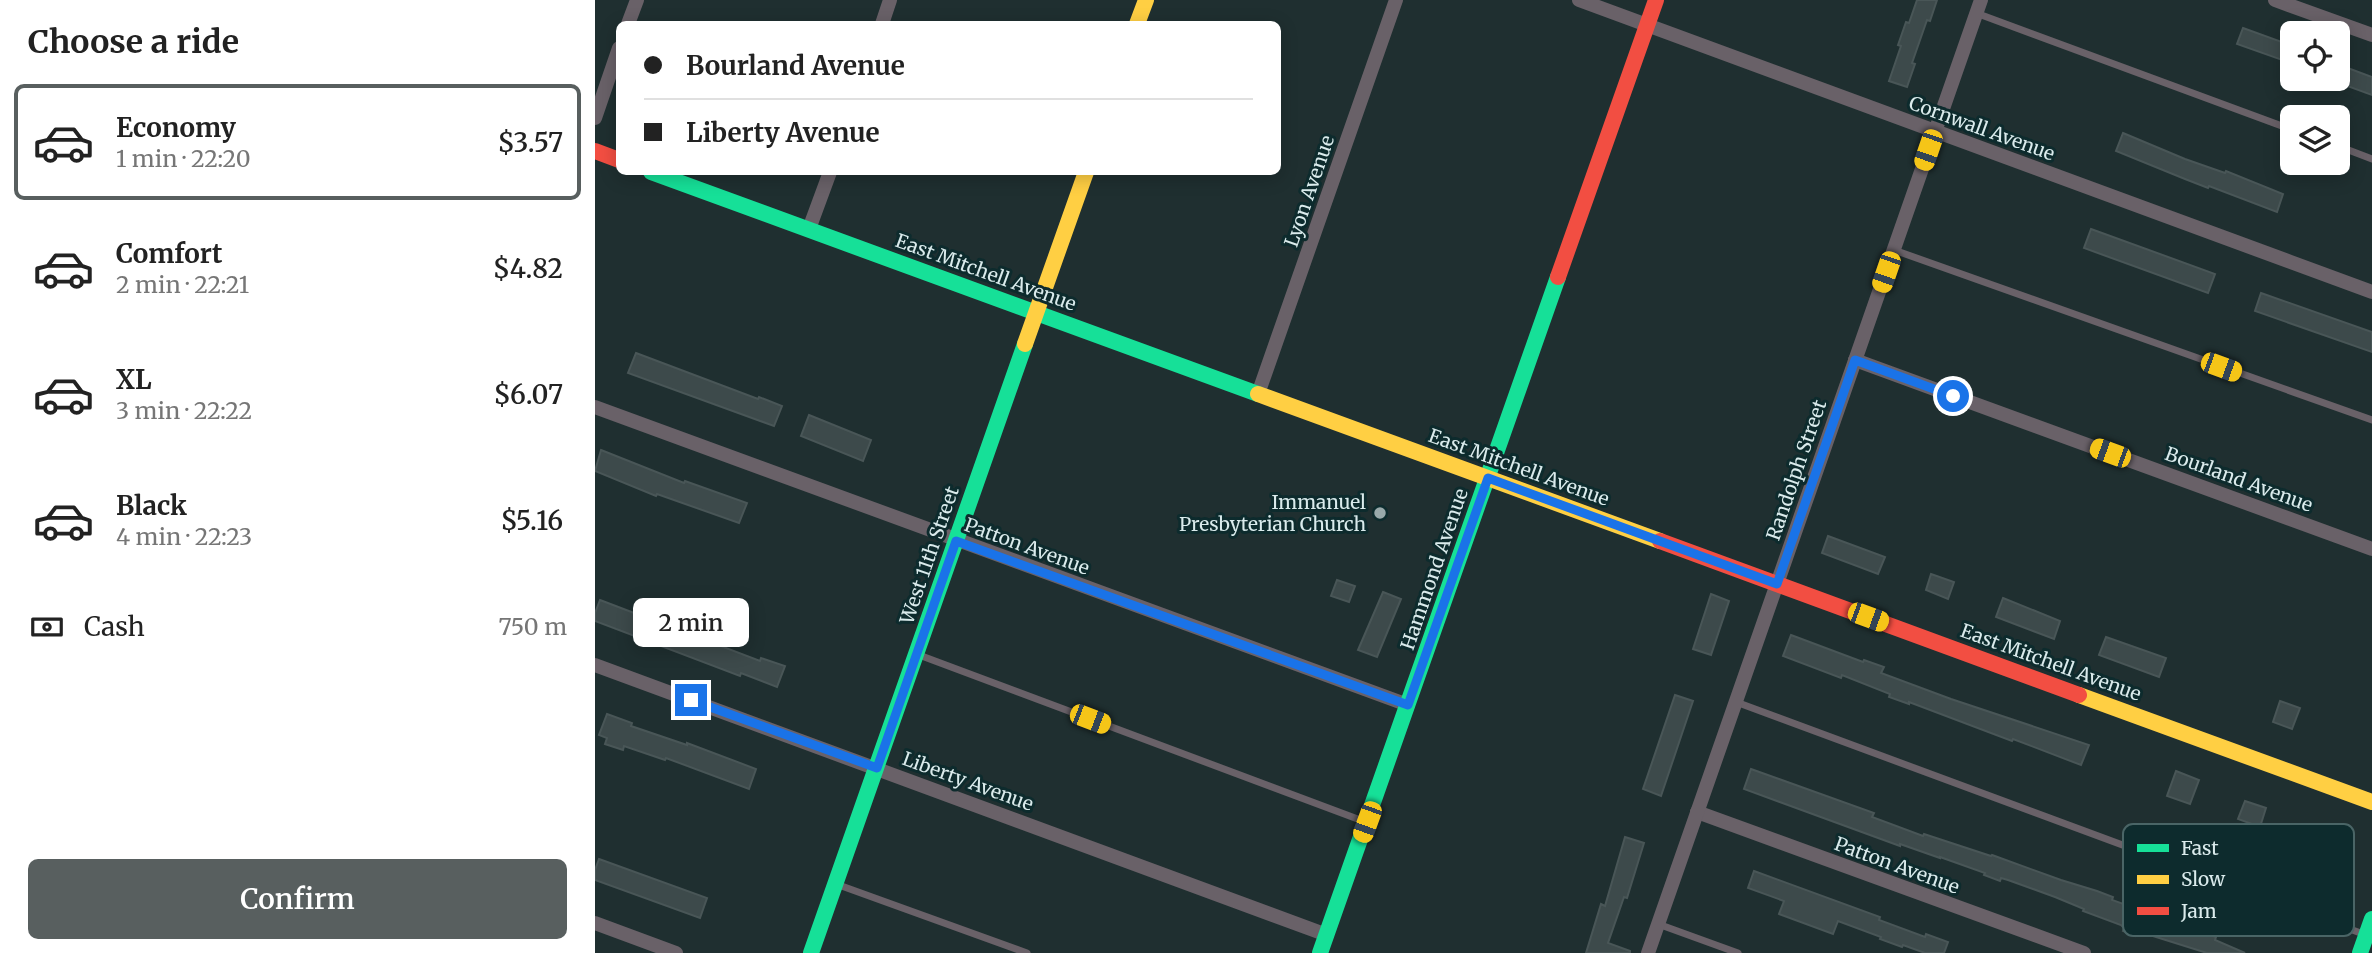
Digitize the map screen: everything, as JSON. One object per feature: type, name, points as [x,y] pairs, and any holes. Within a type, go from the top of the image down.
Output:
[{"type":"street","points":[[629,21],[636,0]]},
{"type":"street","points":[[882,21],[890,0]]},
{"type":"street","points":[[1138,21],[1146,0]]},
{"type":"street","name":"Lyon Avenue","points":[[1258,394],[1397,0]]},
{"type":"street","name":"Cornwall Avenue","points":[[1579,0],[2372,292]]},
{"type":"street","name":"Hammond Avenue","points":[[1320,953],[1656,0]]},
{"type":"street","points":[[2275,0],[2372,35]]},
{"type":"street","name":"Randolph Street","points":[[1648,953],[1978,7]]},
{"type":"street","points":[[595,118],[616,57]]},
{"type":"street","points":[[595,151],[616,159]]},
{"type":"street","name":"East Mitchell Avenue","points":[[659,175],[2372,802]]},
{"type":"street","points":[[809,229],[829,175]]},
{"type":"street","name":"West 11th Street","points":[[811,953],[1085,175]]},
{"type":"street","name":"Bourland Avenue","points":[[1855,360],[2372,549]]},
{"type":"street","name":"Patton Avenue","points":[[595,407],[1408,705]]},
{"type":"street","name":"Liberty Avenue","points":[[595,664],[1327,935]]},
{"type":"street","name":"Patton Avenue","points":[[1697,812],[2084,953]]},
{"type":"street","points":[[2360,953],[2372,919]]},
{"type":"street","points":[[595,923],[676,953]]},
{"type":"lane","points":[[1978,7],[2280,125]]},
{"type":"lane","points":[[2350,151],[2372,159]]},
{"type":"lane","points":[[1893,250],[2372,420]]},
{"type":"lane","points":[[916,654],[1367,822]]},
{"type":"lane","points":[[1736,702],[2123,845]]},
{"type":"lane","points":[[835,883],[1027,953]]},
{"type":"lane","points":[[1658,924],[1738,953]]},
{"type":"lane","points":[[2354,931],[2366,935]]},
{"type":"building","points":[[1917,0],[1937,0],[1912,63],[1915,64],[1907,87],[1889,81],[1901,46],[1898,45]]},
{"type":"building","points":[[2243,28],[2280,41],[2280,59],[2237,44]]},
{"type":"building","points":[[2350,69],[2372,77],[2372,95],[2350,87]]},
{"type":"building","points":[[2123,133],[2185,159],[2225,173],[2226,171],[2283,194],[2277,212],[2116,151]]},
{"type":"building","points":[[2091,229],[2215,274],[2208,293],[2084,248]]},
{"type":"building","points":[[2261,293],[2372,332],[2372,352],[2255,311]]},
{"type":"building","points":[[636,353],[782,406],[774,426],[628,373]]},
{"type":"building","points":[[809,415],[871,440],[863,461],[801,436]]},
{"type":"building","points":[[601,450],[684,483],[685,481],[747,503],[739,523],[657,494],[656,496],[595,471]]},
{"type":"building","points":[[1828,536],[1885,557],[1878,574],[1822,553]]},
{"type":"building","points":[[1931,574],[1954,582],[1948,599],[1926,590]]},
{"type":"building","points":[[1337,580],[1355,586],[1349,602],[1331,596]]},
{"type":"building","points":[[1383,592],[1401,599],[1377,657],[1358,650]]},
{"type":"building","points":[[1711,594],[1729,601],[1711,655],[1693,649]]},
{"type":"building","points":[[2003,598],[2060,621],[2054,639],[1996,617]]},
{"type":"building","points":[[600,600],[760,661],[761,658],[785,666],[777,687],[741,673],[740,676],[595,621]]},
{"type":"building","points":[[1791,635],[1863,662],[1864,660],[1884,667],[1881,673],[1951,699],[2089,745],[2081,765],[1889,697],[1890,694],[1842,675],[1841,678],[1783,656]]},
{"type":"building","points":[[2106,637],[2166,658],[2159,677],[2099,655]]},
{"type":"building","points":[[1675,695],[1693,701],[1661,796],[1643,789]]},
{"type":"building","points":[[2280,701],[2300,708],[2292,729],[2273,722]]},
{"type":"building","points":[[607,714],[632,723],[631,726],[687,743],[756,769],[749,789],[666,758],[665,760],[624,746],[623,750],[605,744],[607,738],[599,735]]},
{"type":"building","points":[[1751,769],[1874,813],[1872,817],[1923,836],[1924,834],[1992,855],[2097,891],[2123,904],[2123,927],[2055,897],[2008,880],[2001,878],[2000,881],[1984,875],[1985,873],[1900,846],[1744,789]]},
{"type":"building","points":[[2176,771],[2199,780],[2190,804],[2167,796]]},
{"type":"building","points":[[2245,801],[2266,808],[2261,824],[2238,819]]},
{"type":"building","points":[[1625,837],[1644,843],[1627,898],[1624,897],[1608,943],[1630,953],[1586,953],[1601,904],[1605,906]]},
{"type":"building","points":[[599,859],[707,898],[700,918],[595,880]]},
{"type":"building","points":[[1754,871],[1880,917],[1879,920],[1925,937],[1926,934],[1948,942],[1944,953],[1925,953],[1903,945],[1902,947],[1838,921],[1833,934],[1779,914],[1784,901],[1748,888]]},
{"type":"building","points":[[2153,936],[2213,936],[2216,937],[2215,940],[2245,953],[2207,953]]},
{"type":"traffic: fast","points":[[659,175],[1258,394]]},
{"type":"traffic: fast","points":[[1320,953],[1558,277]]},
{"type":"traffic: fast","points":[[811,953],[1025,344]]},
{"type":"traffic: fast","points":[[2360,953],[2372,919]]},
{"type":"traffic: slow","points":[[1138,21],[1146,0]]},
{"type":"traffic: slow","points":[[1025,344],[1085,175]]},
{"type":"traffic: slow","points":[[1258,394],[1660,541]]},
{"type":"traffic: slow","points":[[2079,695],[2372,802]]},
{"type":"traffic: jam","points":[[1558,277],[1656,0]]},
{"type":"traffic: jam","points":[[595,151],[616,159]]},
{"type":"traffic: jam","points":[[1660,541],[2079,695]]},
{"type":"place","name":"Immanuel Presbyterian Church","points":[[1380,513]]},
{"type":"route","points":[[691,700],[877,768],[956,541],[1408,705],[1488,478],[1777,584],[1855,360],[1953,396]]}]
